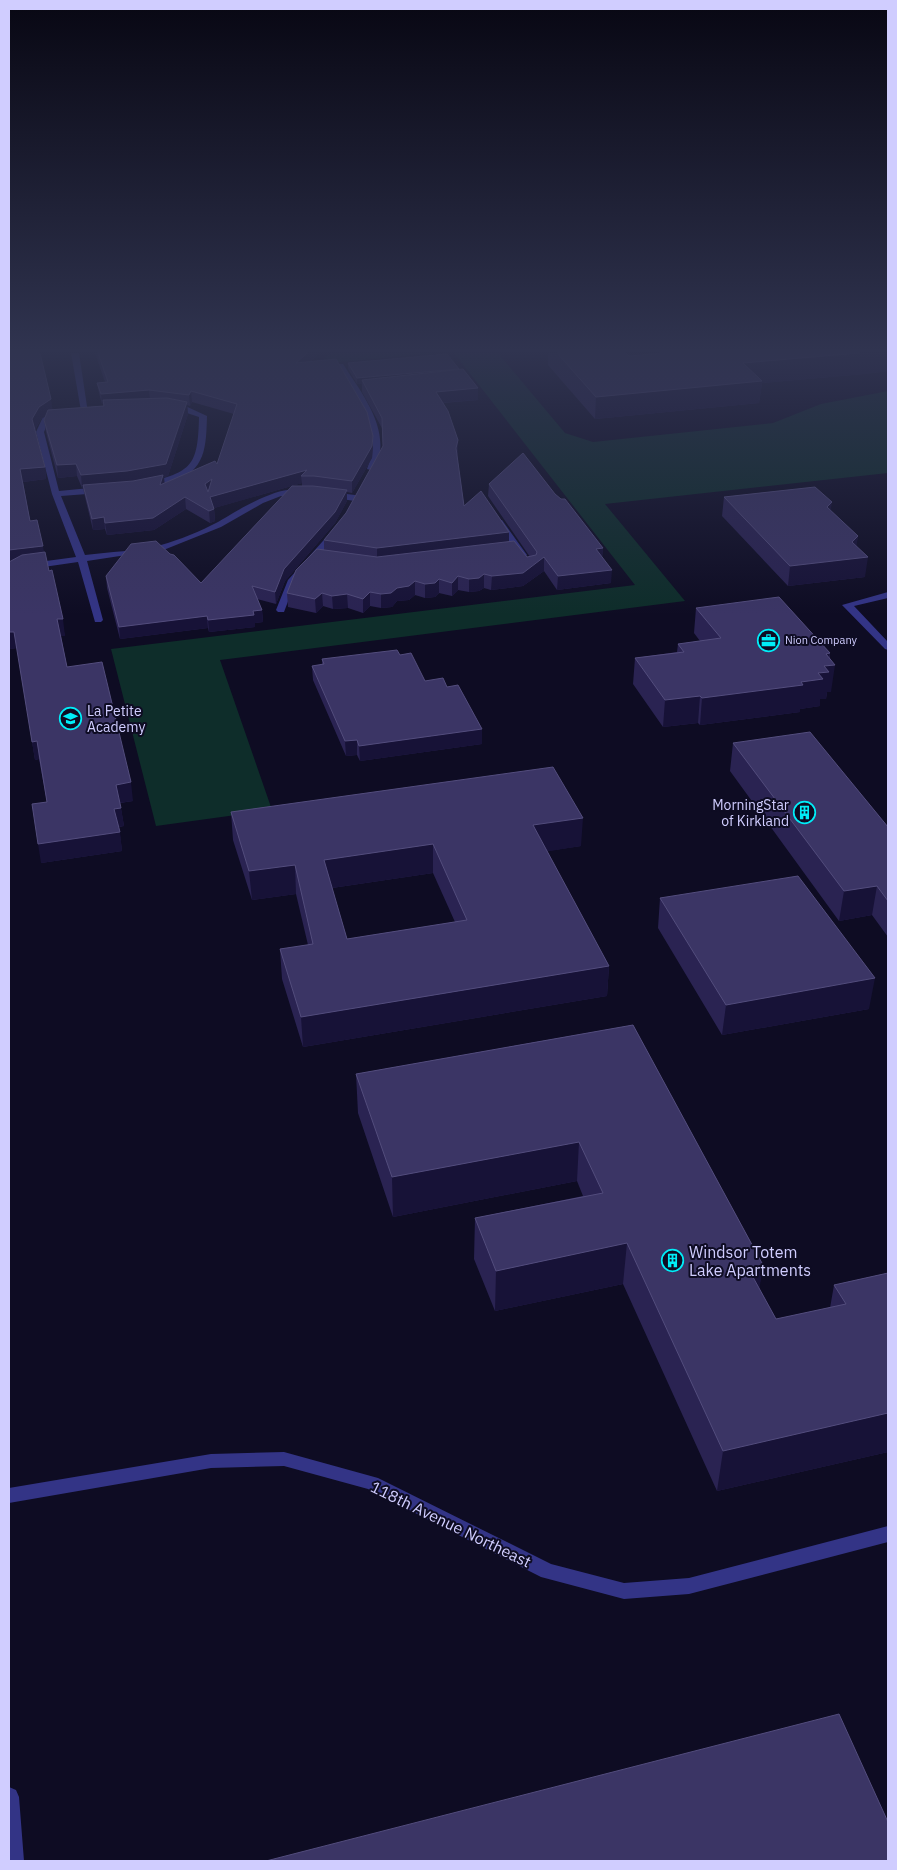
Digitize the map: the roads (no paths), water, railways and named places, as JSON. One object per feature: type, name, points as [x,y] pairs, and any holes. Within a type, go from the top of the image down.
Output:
[{"type":"street","points":[[42,440],[56,494],[82,560],[98,620]]},
{"type":"street","points":[[137,486],[176,478],[193,469],[198,461],[202,440]]},
{"type":"street","points":[[324,494],[354,501],[378,457],[377,440]]},
{"type":"street","points":[[56,494],[110,489]]},
{"type":"street","points":[[9,568],[82,560],[163,547],[218,525],[260,501],[280,494],[314,492]]},
{"type":"street","points":[[491,510],[513,550],[526,561]]},
{"type":"street","points":[[281,610],[291,582],[319,558],[341,525]]},
{"type":"street","points":[[888,595],[847,605],[888,647]]},
{"type":"street","name":"118th Avenue Northeast","points":[[9,1496],[82,1485],[211,1461],[284,1459],[372,1483],[546,1570],[624,1591],[689,1586],[888,1534]]},
{"type":"street","points":[[9,1797],[14,1861]]},
{"type":"place","name":"Nion Company","points":[[769,640]]},
{"type":"place","name":"La Petite Academy","points":[[71,719]]},
{"type":"place","name":"MorningStar of Kirkland","points":[[805,813]]},
{"type":"place","name":"Windsor Totem Lake Apartments","points":[[673,1261]]}]
